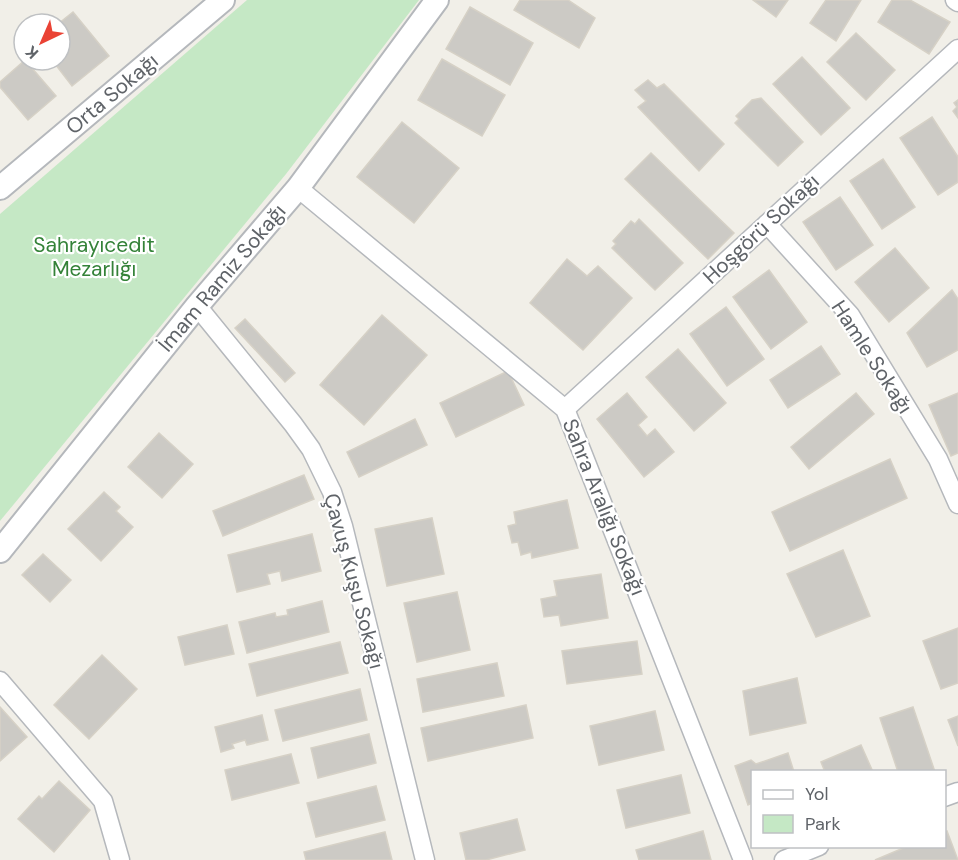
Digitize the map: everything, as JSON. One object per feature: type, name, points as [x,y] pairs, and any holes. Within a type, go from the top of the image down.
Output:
[{"type":"street","name":"Orta Sokağı","points":[[0,188],[223,0]]},
{"type":"street","name":"İmam Ramiz Sokağı","points":[[0,551],[196,306],[298,188],[437,0]]},
{"type":"street","name":"Hoşgörü Sokağı","points":[[565,409],[958,49]]},
{"type":"street","name":"Sahra Aralığı Sokağı","points":[[298,188],[565,409],[743,860]]},
{"type":"street","name":"Hamle Sokağı","points":[[767,224],[850,315],[938,459],[958,504]]},
{"type":"street","name":"Çavuş Kuşu Sokağı","points":[[196,306],[293,424],[311,449],[332,492],[344,526],[425,860]]},
{"type":"street","points":[[0,681],[102,801],[120,860]]},
{"type":"street","points":[[784,860],[814,848]]},
{"type":"green space","name":"Sahrayıcedit Mezarlığı","points":[[247,0],[419,0],[286,174],[0,521],[0,214]]},
{"type":"building","points":[[520,0],[568,0],[595,18],[579,48],[514,10]]},
{"type":"building","points":[[753,0],[788,0],[776,17]]},
{"type":"building","points":[[826,0],[861,0],[836,41],[810,23]]},
{"type":"building","points":[[892,0],[910,0],[950,22],[929,54],[878,22]]},
{"type":"building","points":[[470,7],[533,43],[510,85],[446,49]]},
{"type":"building","points":[[72,13],[109,56],[72,86],[61,72],[72,72]]},
{"type":"building","points":[[856,33],[895,70],[866,100],[827,62]]},
{"type":"building","points":[[802,57],[850,108],[821,135],[773,84]]},
{"type":"building","points":[[442,59],[505,95],[482,136],[418,100]]},
{"type":"building","points":[[12,71],[35,72],[56,96],[28,120],[0,87],[0,82]]},
{"type":"building","points":[[648,80],[657,88],[664,84],[724,144],[699,171],[638,107],[646,101],[635,90]]},
{"type":"building","points":[[761,98],[803,142],[778,166],[735,123],[739,119],[736,116],[752,100]]},
{"type":"building","points":[[958,100],[958,118],[953,111],[957,107],[954,103]]},
{"type":"building","points":[[932,117],[958,157],[958,182],[938,195],[900,138]]},
{"type":"building","points":[[402,122],[459,168],[414,223],[357,177]]},
{"type":"building","points":[[651,153],[734,233],[708,259],[625,179]]},
{"type":"building","points":[[883,159],[915,207],[882,229],[850,181]]},
{"type":"building","points":[[840,197],[873,245],[836,270],[803,222]]},
{"type":"building","points":[[639,219],[683,263],[655,290],[612,248],[616,244],[613,241],[631,221],[635,224]]},
{"type":"building","points":[[895,248],[929,288],[889,322],[855,282]]},
{"type":"building","points":[[567,259],[587,276],[598,266],[632,298],[583,350],[530,303]]},
{"type":"building","points":[[769,270],[807,322],[771,349],[733,297]]},
{"type":"building","points":[[952,290],[958,299],[958,350],[927,367],[907,333]]},
{"type":"building","points":[[726,307],[764,359],[727,386],[690,334]]},
{"type":"building","points":[[382,315],[427,355],[364,425],[320,385]]},
{"type":"building","points":[[245,319],[295,373],[285,382],[235,328]]},
{"type":"building","points":[[821,346],[840,374],[788,408],[770,380]]},
{"type":"building","points":[[678,349],[726,403],[694,431],[646,377]]},
{"type":"building","points":[[508,371],[524,405],[456,437],[440,403]]},
{"type":"building","points":[[627,393],[647,417],[638,425],[647,436],[655,429],[674,452],[644,477],[597,419]]},
{"type":"building","points":[[856,393],[874,414],[809,469],[791,447]]},
{"type":"building","points":[[958,393],[958,453],[951,456],[929,405]]},
{"type":"building","points":[[415,419],[427,445],[359,477],[347,452]]},
{"type":"building","points":[[159,433],[193,464],[162,498],[128,467]]},
{"type":"building","points":[[890,459],[907,498],[790,551],[772,512]]},
{"type":"building","points":[[304,475],[314,499],[223,536],[213,511]]},
{"type":"building","points":[[104,492],[120,507],[116,511],[133,527],[101,561],[68,529]]},
{"type":"building","points":[[567,500],[578,548],[532,558],[531,552],[521,555],[518,542],[512,543],[508,526],[516,524],[514,512]]},
{"type":"building","points":[[432,518],[444,574],[387,586],[375,529]]},
{"type":"building","points":[[312,534],[321,571],[282,581],[280,571],[267,574],[270,584],[237,592],[228,555]]},
{"type":"building","points":[[843,550],[870,616],[816,637],[787,574]]},
{"type":"building","points":[[43,554],[71,580],[50,602],[22,575]]},
{"type":"building","points":[[601,574],[608,618],[561,626],[559,615],[544,617],[541,599],[557,596],[554,581]]},
{"type":"building","points":[[457,592],[470,650],[417,662],[404,603]]},
{"type":"building","points":[[322,601],[329,632],[247,653],[239,622],[275,613],[276,617],[288,615],[287,610]]},
{"type":"building","points":[[227,625],[234,654],[185,665],[178,637]]},
{"type":"building","points":[[958,628],[958,683],[941,689],[923,641]]},
{"type":"building","points":[[637,641],[642,674],[567,684],[562,651]]},
{"type":"building","points":[[340,642],[348,673],[257,696],[249,664]]},
{"type":"building","points":[[102,655],[137,689],[89,739],[54,705]]},
{"type":"building","points":[[497,663],[504,696],[423,712],[417,679]]},
{"type":"building","points":[[797,678],[806,723],[750,735],[743,691]]},
{"type":"building","points":[[360,689],[367,720],[283,741],[275,710]]},
{"type":"building","points":[[526,705],[533,738],[428,761],[421,728]]},
{"type":"building","points":[[0,707],[27,737],[0,761]]},
{"type":"building","points":[[913,707],[934,770],[897,770],[880,718]]},
{"type":"building","points":[[655,711],[664,750],[599,765],[590,726]]},
{"type":"building","points":[[262,715],[268,740],[247,745],[245,740],[232,744],[234,748],[221,752],[215,727]]},
{"type":"building","points":[[958,716],[958,746],[948,720]]},
{"type":"building","points":[[369,734],[376,763],[318,778],[311,748]]},
{"type":"building","points":[[861,745],[872,770],[824,770],[821,762]]},
{"type":"building","points":[[788,753],[793,770],[751,770],[751,804],[748,805],[735,766],[751,760],[756,764]]},
{"type":"building","points":[[291,754],[299,783],[232,800],[225,770]]},
{"type":"building","points":[[681,775],[690,813],[626,828],[617,790]]},
{"type":"building","points":[[59,781],[90,810],[54,852],[18,819],[39,796],[42,799]]},
{"type":"building","points":[[376,786],[385,820],[316,837],[307,803]]},
{"type":"building","points":[[517,819],[525,850],[486,860],[466,860],[460,833]]},
{"type":"building","points":[[703,831],[711,860],[639,860],[636,850]]},
{"type":"building","points":[[946,831],[958,860],[875,860],[903,848],[946,848]]},
{"type":"building","points":[[385,832],[392,860],[306,860],[304,852]]}]
